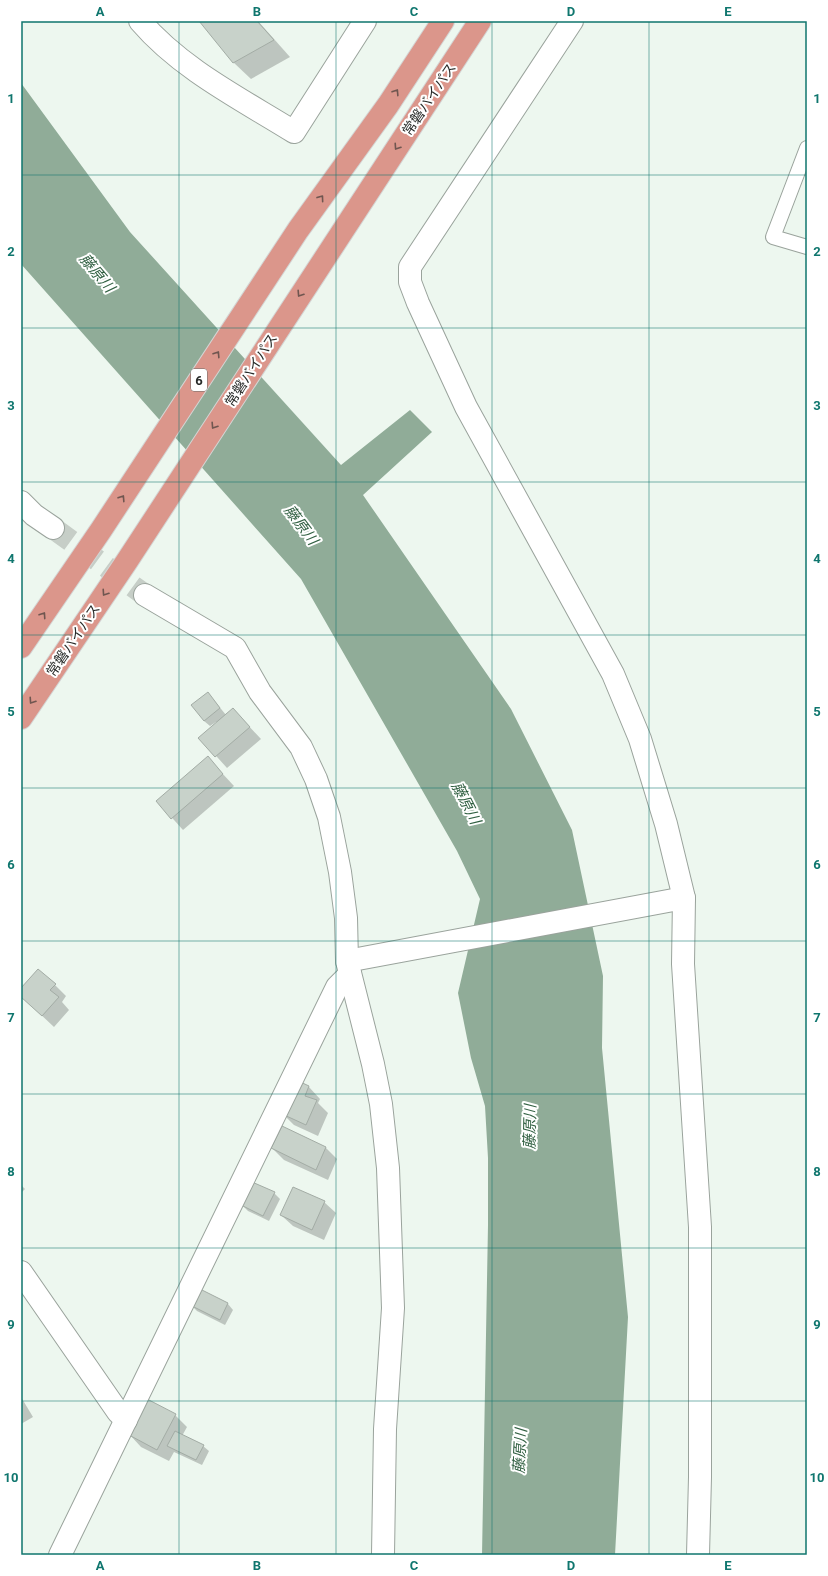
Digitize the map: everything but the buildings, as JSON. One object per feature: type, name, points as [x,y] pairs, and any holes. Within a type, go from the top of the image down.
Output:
[{"type":"highway","name":"6","points":[[21,647],[101,530],[298,230],[388,105],[443,21]]},
{"type":"highway","name":"常磐バイパス","points":[[21,718],[126,561],[321,261],[480,21]]},
{"type":"street","points":[[140,21],[153,36],[192,69],[294,132],[365,21]]},
{"type":"street","points":[[572,21],[410,267],[410,282],[418,303],[466,407],[613,674],[640,739],[666,824],[684,898],[683,964],[700,1227],[700,1477],[698,1555]]},
{"type":"street","points":[[21,502],[53,528]]},
{"type":"street","points":[[145,595],[235,648],[260,692],[301,747],[316,779],[329,817],[340,872],[346,918],[348,968],[380,1097],[388,1168],[393,1308],[385,1429],[383,1555]]},
{"type":"street","points":[[60,1555],[330,1001],[348,968],[684,898]]},
{"type":"street","points":[[21,1272],[114,1406],[126,1420]]},
{"type":"lane","points":[[807,148],[773,237],[807,247]]},
{"type":"water","name":"藤原川","points":[[21,83],[130,232],[341,465],[410,410],[432,432],[363,495],[511,709],[572,830],[603,976],[602,1048],[628,1317],[615,1555],[482,1555],[488,1158],[485,1106],[471,1058],[458,993],[480,899],[457,851],[301,579],[21,264]]},
{"type":"tunnel","points":[[53,528],[145,595]]}]
